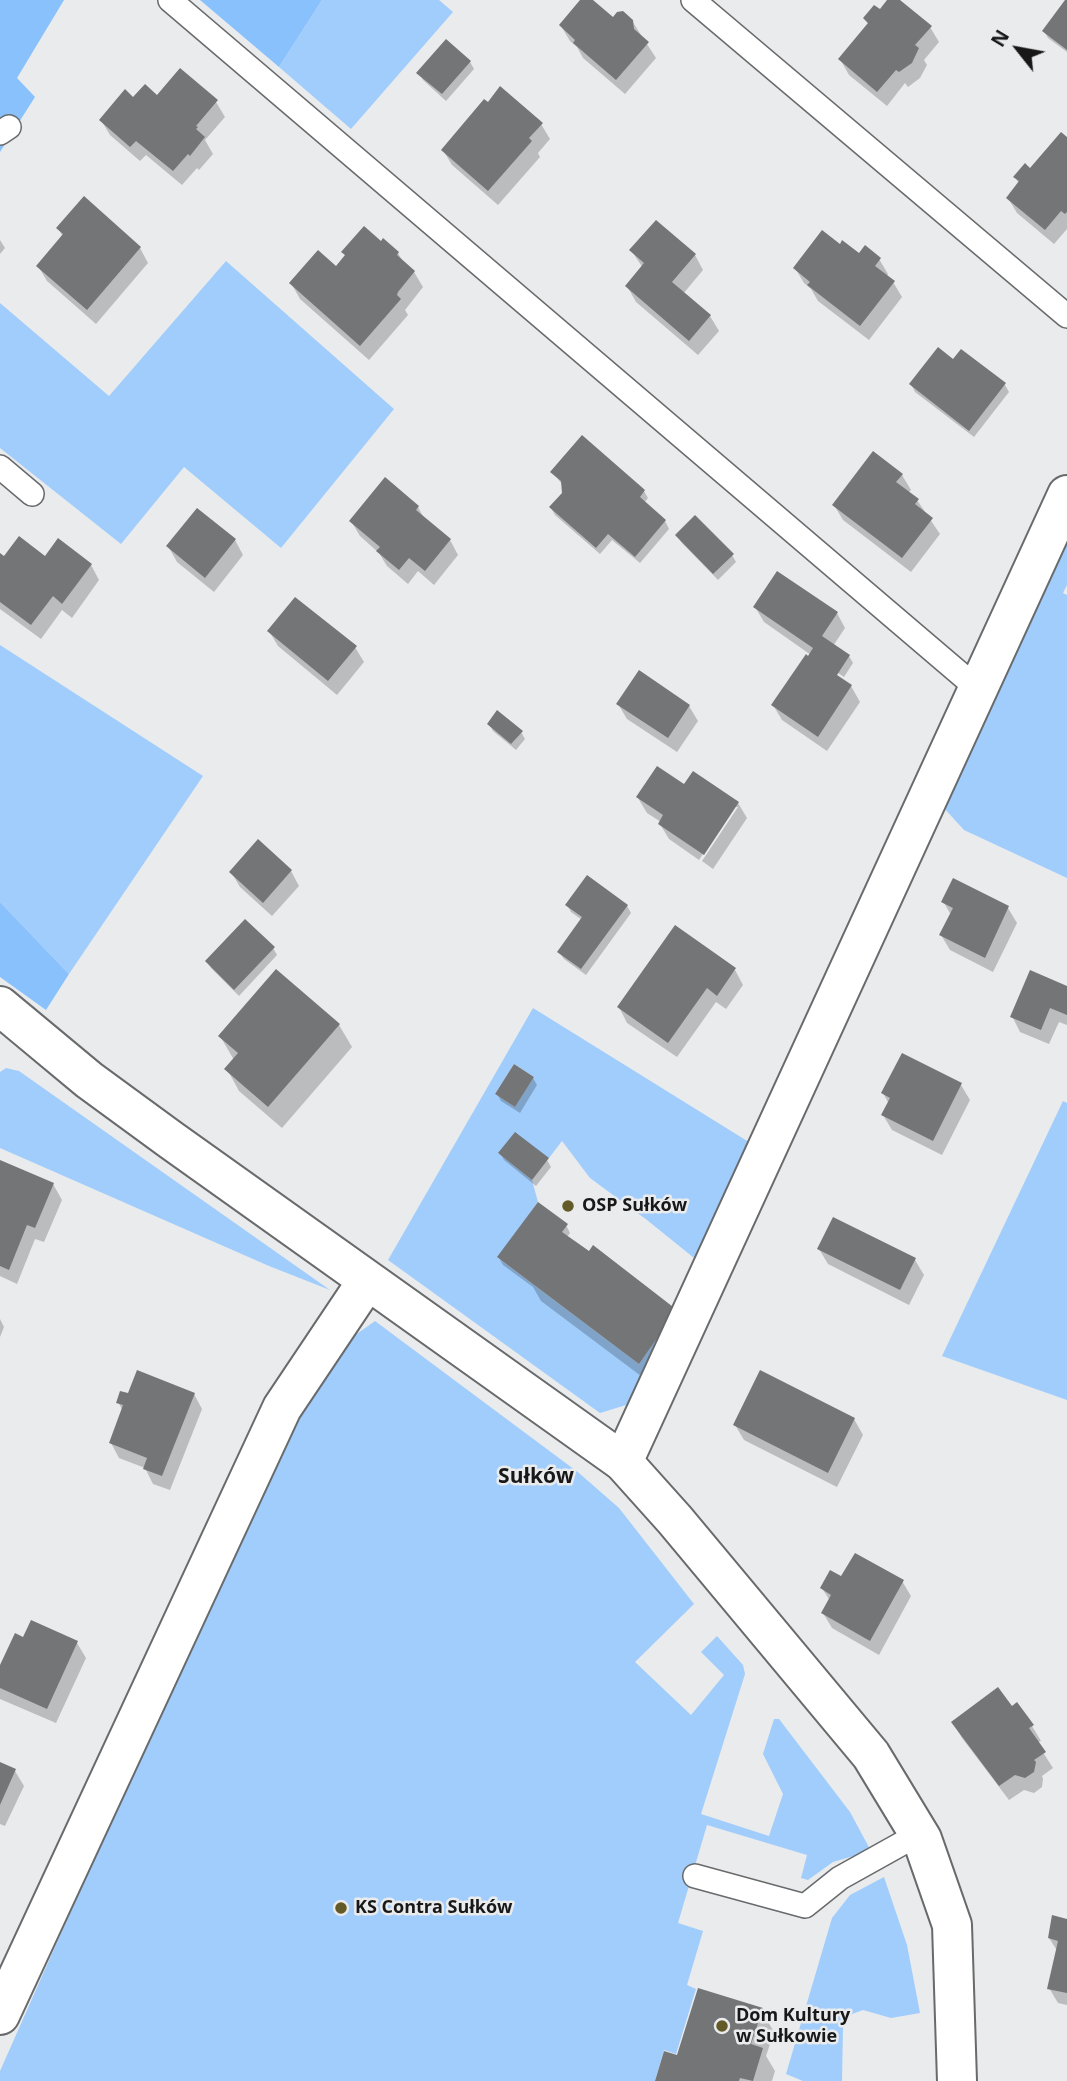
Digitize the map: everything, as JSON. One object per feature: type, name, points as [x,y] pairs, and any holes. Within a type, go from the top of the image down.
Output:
[{"type":"street","points":[[622,1462],[1067,495]]},
{"type":"street","points":[[4,1018],[622,1462],[675,1520],[871,1755],[919,1833],[952,1925],[957,2081]]},
{"type":"street","points":[[0,2015],[282,1408],[367,1281]]},
{"type":"lane","points":[[170,0],[978,689]]},
{"type":"lane","points":[[694,0],[1067,316]]},
{"type":"lane","points":[[0,467],[32,494]]},
{"type":"lane","points":[[695,1876],[805,1906],[840,1878],[919,1833]]},
{"type":"shaded area","points":[[0,0],[64,0],[17,78],[35,97],[0,152]]},
{"type":"shaded area","points":[[200,0],[322,0],[279,67]]},
{"type":"shaded area","points":[[322,0],[439,0],[453,12],[351,129],[279,67]]},
{"type":"shaded area","points":[[226,261],[394,409],[281,548],[184,467],[121,544],[0,448],[0,303],[109,396]]},
{"type":"shaded area","points":[[1067,534],[1067,585],[1063,593],[1067,595],[1067,878],[964,830],[943,807]]},
{"type":"shaded area","points":[[0,645],[203,776],[69,974],[0,902]]},
{"type":"shaded area","points":[[0,902],[69,974],[46,1010],[0,977]]},
{"type":"shaded area","points":[[533,1008],[752,1144],[699,1262],[590,1178],[562,1141],[549,1158],[498,1153],[532,1180],[538,1202],[498,1258],[639,1364],[677,1310],[636,1402],[600,1413],[388,1260]],"holes":[[[514,1064],[534,1077],[515,1107],[495,1094]]]},
{"type":"shaded area","points":[[6,1068],[19,1071],[330,1290],[0,1148],[0,1072]]},
{"type":"shaded area","points":[[1063,1101],[1067,1103],[1067,1400],[942,1356]]},
{"type":"shaded area","points":[[375,1321],[579,1473],[619,1508],[694,1604],[635,1662],[691,1715],[724,1675],[701,1652],[717,1636],[743,1665],[745,1674],[701,1814],[769,1836],[783,1794],[763,1754],[774,1719],[779,1719],[850,1812],[871,1851],[833,1862],[808,1880],[801,1878],[807,1855],[707,1825],[678,1923],[703,1931],[687,1985],[696,1989],[676,2054],[664,2050],[655,2081],[0,2081],[0,2071],[292,1417],[334,1350]]},
{"type":"shaded area","points":[[884,1877],[907,1945],[920,2013],[891,2018],[863,2010],[852,2014],[843,2028],[842,2081],[803,2081],[786,2074],[832,1918],[850,1895]]},
{"type":"building","points":[[580,0],[593,0],[613,17],[617,12],[623,11],[633,20],[634,29],[649,42],[616,80],[573,43],[575,40],[559,25]]},
{"type":"building","points":[[887,0],[900,0],[932,26],[915,45],[919,48],[912,63],[899,72],[896,70],[877,92],[838,59],[868,23],[863,18],[874,5],[880,9]]},
{"type":"building","points":[[1067,0],[1067,50],[1042,31]]},
{"type":"building","points":[[446,39],[471,61],[442,94],[416,73]]},
{"type":"building","points":[[180,68],[218,100],[196,126],[205,137],[173,171],[136,141],[130,147],[99,120],[125,89],[133,97],[145,84],[157,95]]},
{"type":"building","points":[[500,86],[543,123],[529,138],[532,141],[488,191],[441,150],[484,99],[488,102]]},
{"type":"building","points":[[1061,132],[1067,137],[1067,212],[1065,214],[1061,211],[1045,230],[1006,198],[1019,181],[1013,177],[1025,163],[1030,168]]},
{"type":"building","points":[[84,196],[141,247],[87,310],[36,266],[63,234],[56,228]]},
{"type":"building","points":[[656,220],[696,254],[672,282],[711,315],[689,341],[625,286],[644,263],[629,250]]},
{"type":"building","points":[[364,226],[399,252],[397,255],[415,271],[398,292],[397,295],[401,299],[360,346],[289,283],[318,250],[336,266],[345,255],[341,252]]},
{"type":"building","points":[[822,230],[840,244],[842,240],[859,253],[865,245],[881,258],[875,266],[895,281],[860,326],[807,285],[810,282],[793,268]]},
{"type":"building","points":[[938,347],[953,359],[961,349],[1006,383],[969,431],[909,384]]},
{"type":"building","points":[[582,435],[645,490],[640,497],[666,520],[635,557],[608,534],[596,548],[549,507],[562,493],[561,481],[550,472]]},
{"type":"building","points":[[873,451],[903,474],[896,482],[919,499],[915,504],[933,518],[902,558],[832,505]]},
{"type":"building","points":[[385,477],[419,506],[416,510],[451,539],[425,571],[409,558],[399,570],[376,551],[380,547],[349,521]]},
{"type":"building","points":[[197,508],[236,539],[205,578],[166,546]]},
{"type":"building","points":[[695,515],[734,554],[713,574],[675,535]]},
{"type":"building","points":[[19,536],[45,556],[58,538],[92,564],[62,604],[53,596],[31,625],[0,602],[0,553],[4,556]]},
{"type":"building","points":[[777,571],[838,612],[822,636],[850,655],[837,675],[852,685],[818,737],[771,705],[813,648],[753,607]]},
{"type":"building","points":[[295,597],[357,646],[328,681],[267,631]]},
{"type":"building","points":[[639,670],[690,705],[668,738],[616,704]]},
{"type":"building","points":[[497,710],[523,731],[511,744],[487,724]]},
{"type":"building","points":[[657,766],[684,784],[693,771],[739,802],[704,855],[658,824],[663,815],[636,797]]},
{"type":"building","points":[[258,839],[292,870],[263,903],[229,872]]},
{"type":"building","points":[[587,875],[628,905],[581,969],[557,952],[582,917],[565,905]]},
{"type":"building","points":[[953,878],[1009,906],[985,958],[939,935],[953,908],[941,902]]},
{"type":"building","points":[[245,919],[275,947],[234,990],[205,961]]},
{"type":"building","points":[[675,925],[736,968],[717,996],[707,988],[668,1043],[617,1007]]},
{"type":"building","points":[[276,969],[340,1024],[268,1107],[224,1069],[238,1053],[218,1036]]},
{"type":"building","points":[[1030,970],[1067,986],[1067,1015],[1050,1008],[1041,1030],[1010,1017]]},
{"type":"building","points":[[902,1053],[962,1083],[933,1141],[881,1115],[890,1098],[881,1093]]},
{"type":"building","points":[[514,1064],[534,1077],[515,1107],[495,1094]]},
{"type":"building","points":[[515,1132],[549,1158],[532,1180],[498,1153]]},
{"type":"building","points":[[0,1160],[54,1183],[35,1228],[27,1225],[9,1270],[0,1266]]},
{"type":"building","points":[[538,1202],[568,1224],[562,1232],[589,1251],[593,1245],[677,1310],[639,1364],[497,1257]]},
{"type":"building","points":[[833,1217],[916,1258],[900,1290],[817,1249]]},
{"type":"building","points":[[137,1370],[195,1393],[162,1476],[143,1469],[147,1458],[109,1443],[123,1405],[116,1403],[120,1391],[128,1393]]},
{"type":"building","points":[[760,1370],[855,1418],[828,1473],[733,1425]]},
{"type":"building","points":[[855,1553],[904,1580],[870,1641],[821,1613],[831,1595],[820,1588],[830,1570],[841,1576]]},
{"type":"building","points":[[31,1620],[78,1641],[47,1709],[0,1688],[0,1665],[15,1633],[23,1637]]},
{"type":"building","points":[[998,1687],[1012,1706],[1017,1702],[1034,1725],[1029,1728],[1046,1752],[1034,1760],[1034,1772],[1025,1778],[1015,1775],[999,1786],[951,1722]]},
{"type":"building","points":[[0,1762],[16,1769],[0,1805]]},
{"type":"building","points":[[1052,1915],[1067,1919],[1067,1993],[1047,1989],[1058,1941],[1048,1938]]},
{"type":"building","name":"Dom Kultury w Sułkowie","points":[[698,1988],[763,2008],[751,2044],[763,2048],[753,2081],[740,2078],[739,2081],[655,2081],[664,2051],[677,2055]]},
{"type":"place","name":"OSP Sułków","points":[[568,1206]]},
{"type":"place","name":"KS Contra Sułków","points":[[341,1908]]},
{"type":"place","name":"Dom Kultury w Sułkowie","points":[[722,2026]]},
{"type":"district","name":"Sułków","points":[[536,1477]]}]
